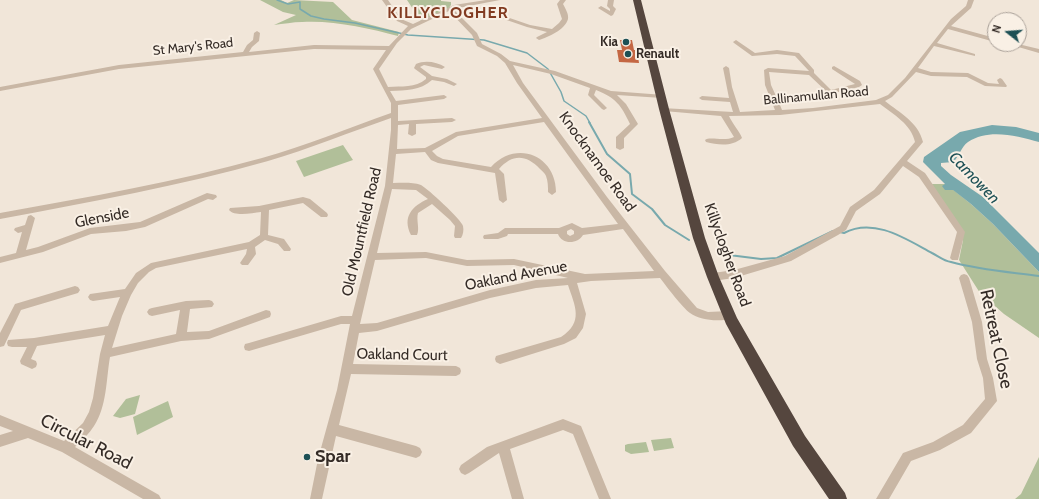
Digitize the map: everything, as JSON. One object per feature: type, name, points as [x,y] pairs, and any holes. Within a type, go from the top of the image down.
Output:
[{"type":"highway","name":"Killyclogher Road","points":[[637,0],[664,109],[699,238],[713,277],[729,315],[799,441],[839,499]]},
{"type":"street","points":[[385,0],[399,20],[413,26]]},
{"type":"street","points":[[456,0],[456,6],[497,0]]},
{"type":"street","points":[[540,38],[553,31],[566,20],[566,15],[560,4],[563,0]]},
{"type":"street","points":[[601,8],[611,14],[613,9],[610,6],[611,0]]},
{"type":"street","name":"Ballinamullan Road","points":[[664,109],[724,114],[780,113],[850,106],[880,101],[890,96],[907,79],[947,27],[969,8],[971,0]]},
{"type":"street","name":"Old Mountfield Road","points":[[316,499],[347,369],[355,324],[389,186],[395,119],[394,103],[378,75],[376,68],[403,34],[413,26],[451,10],[456,6]]},
{"type":"street","name":"Knocknamoe Road","points":[[451,10],[475,34],[478,45],[499,55],[508,62],[520,83],[625,226],[662,274],[694,311],[708,316],[729,315]]},
{"type":"street","points":[[498,16],[529,26],[553,31]]},
{"type":"street","points":[[947,27],[987,38]]},
{"type":"street","points":[[245,54],[249,46],[256,41],[257,33]]},
{"type":"street","points":[[736,42],[754,55],[777,52],[797,54],[812,71],[811,73],[830,92],[859,85],[858,82],[834,68]]},
{"type":"street","points":[[933,44],[973,55]]},
{"type":"street","name":"St Mary's Road","points":[[0,89],[119,67],[314,48],[391,48]]},
{"type":"street","points":[[1027,48],[1039,51]]},
{"type":"street","points":[[508,62],[548,71],[610,93],[662,96]]},
{"type":"street","points":[[442,67],[426,63],[418,65],[417,68],[429,78],[445,80],[454,84]]},
{"type":"street","points":[[726,68],[736,114]]},
{"type":"street","points":[[914,69],[931,74],[968,75],[987,85],[1004,86],[1000,80]]},
{"type":"street","points":[[780,113],[768,85],[765,73],[766,71],[811,73]]},
{"type":"street","points":[[386,88],[417,88],[429,78]]},
{"type":"street","points":[[593,88],[591,95],[604,108]]},
{"type":"street","points":[[610,93],[624,105],[634,124],[620,137],[620,148]]},
{"type":"street","points":[[394,103],[437,100],[444,97]]},
{"type":"street","points":[[773,98],[794,97]]},
{"type":"street","points":[[702,98],[732,100]]},
{"type":"street","points":[[713,277],[734,274],[788,259],[839,231],[853,208],[877,192],[905,163],[920,142],[918,134],[911,126],[880,101]]},
{"type":"street","points":[[709,140],[723,143],[734,141],[738,138],[724,114]]},
{"type":"street","points":[[0,216],[177,182],[306,147],[395,119],[413,122],[452,120]]},
{"type":"street","points":[[393,152],[427,150],[456,134],[547,119]]},
{"type":"street","points":[[412,134],[413,122]]},
{"type":"street","points":[[427,150],[434,158],[441,161],[494,169],[498,171],[500,174],[503,200]]},
{"type":"street","points":[[494,169],[500,161],[507,157],[522,154],[527,155],[535,160],[550,175],[552,192]]},
{"type":"street","points":[[905,163],[922,175],[961,232],[956,258]]},
{"type":"street","points":[[389,186],[409,186],[426,190],[433,200],[453,218],[459,226],[458,236]]},
{"type":"street","name":"Glenside","points":[[0,260],[40,250],[90,231],[142,225],[208,195]]},
{"type":"street","points":[[233,210],[244,212],[265,209],[303,200],[320,206],[324,215]]},
{"type":"street","points":[[414,233],[411,219],[414,210],[433,200]]},
{"type":"street","points":[[264,236],[265,209]]},
{"type":"street","points":[[18,230],[30,223],[20,256]]},
{"type":"street","points":[[487,237],[504,234],[505,231],[562,232],[568,226],[575,227],[579,232],[625,226]]},
{"type":"street","points":[[66,448],[87,426],[95,414],[99,400],[105,354],[113,330],[128,292],[134,281],[144,270],[154,265],[251,245],[264,236]]},
{"type":"street","points":[[264,236],[281,241],[287,249]]},
{"type":"street","points":[[245,263],[251,254],[251,245]]},
{"type":"street","points":[[372,257],[426,255],[467,263],[514,262],[585,278]]},
{"type":"street","name":"Oakland Avenue","points":[[249,347],[341,320],[355,324],[377,327],[490,294],[536,284],[629,274],[662,274]]},
{"type":"street","name":"Retreat Close","points":[[882,499],[907,457],[936,446],[967,429],[991,401],[988,378],[982,359],[977,322],[964,278]]},
{"type":"street","points":[[500,359],[564,340],[574,335],[579,327],[581,314],[572,281]]},
{"type":"street","points":[[0,344],[18,307],[75,290]]},
{"type":"street","points":[[93,297],[128,292]]},
{"type":"street","points":[[152,312],[186,305],[209,304]]},
{"type":"street","points":[[181,337],[186,305]]},
{"type":"street","points":[[105,354],[181,337],[214,333],[266,314]]},
{"type":"street","points":[[12,343],[34,342],[113,330]]},
{"type":"street","points":[[32,364],[25,361],[34,342]]},
{"type":"street","name":"Oakland Court","points":[[347,369],[456,371]]},
{"type":"street","name":"Circular Road","points":[[1,423],[28,432],[66,448],[155,499]]},
{"type":"street","points":[[465,469],[491,451],[563,424],[577,430],[605,499]]},
{"type":"street","points":[[332,430],[338,430],[416,452]]},
{"type":"street","points":[[0,441],[28,432]]},
{"type":"street","points":[[503,446],[518,499]]},
{"type":"green space","points":[[260,0],[281,0],[287,3],[294,0],[333,2],[352,20],[399,32],[398,36],[338,23],[326,22],[299,22],[274,25],[296,15],[283,12]]},
{"type":"green space","points":[[407,0],[441,0],[451,2],[451,5],[448,9],[444,8],[443,11],[421,21]]},
{"type":"green space","points":[[343,145],[353,160],[304,177],[296,161]]},
{"type":"green space","points":[[931,184],[946,184],[971,204],[993,224],[1039,272],[1039,338],[1004,314],[980,293],[959,260],[963,240]]},
{"type":"green space","points":[[140,395],[135,414],[120,418],[113,416],[126,399]]},
{"type":"green space","points":[[168,401],[173,417],[137,435],[133,417]]},
{"type":"green space","points":[[671,438],[674,448],[654,451],[651,440]]},
{"type":"green space","points":[[646,442],[649,452],[631,454],[625,451],[625,445]]},
{"type":"green space","points":[[1039,457],[1039,499],[1015,499],[1021,494]]},
{"type":"water","points":[[992,125],[1016,127],[1039,133],[1039,142],[1003,134],[985,135],[968,142],[953,162],[941,163],[941,166],[951,175],[983,197],[1039,253],[1039,272],[993,224],[971,204],[953,190],[945,190],[942,186],[945,184],[923,162],[924,157],[960,132]]},
{"type":"building","name":"Renault","points":[[620,40],[632,40],[634,50],[637,50],[639,63],[619,62],[617,50],[622,50]]},
{"type":"waterway","points":[[277,0],[288,4],[300,2],[300,9],[311,16],[324,19],[355,23],[408,35],[484,40],[527,53],[548,69],[561,92],[564,101],[586,116],[590,123]]},
{"type":"waterway","points":[[589,122],[607,154],[630,174],[632,194],[652,209],[665,225],[689,240]]},
{"type":"waterway","points":[[840,232],[844,233],[867,227],[878,229],[901,236],[943,260],[984,269],[1039,276]]},
{"type":"waterway","points":[[721,254],[761,259],[777,258],[833,231]]},
{"type":"place","name":"Kia","points":[[626,42]]},
{"type":"place","name":"Renault","points":[[628,54]]},
{"type":"place","name":"Spar","points":[[307,457]]},
{"type":"district","name":"KILLYCLOGHER","points":[[448,13]]},
{"type":"water label","name":"Camowen","points":[[974,178]]}]
